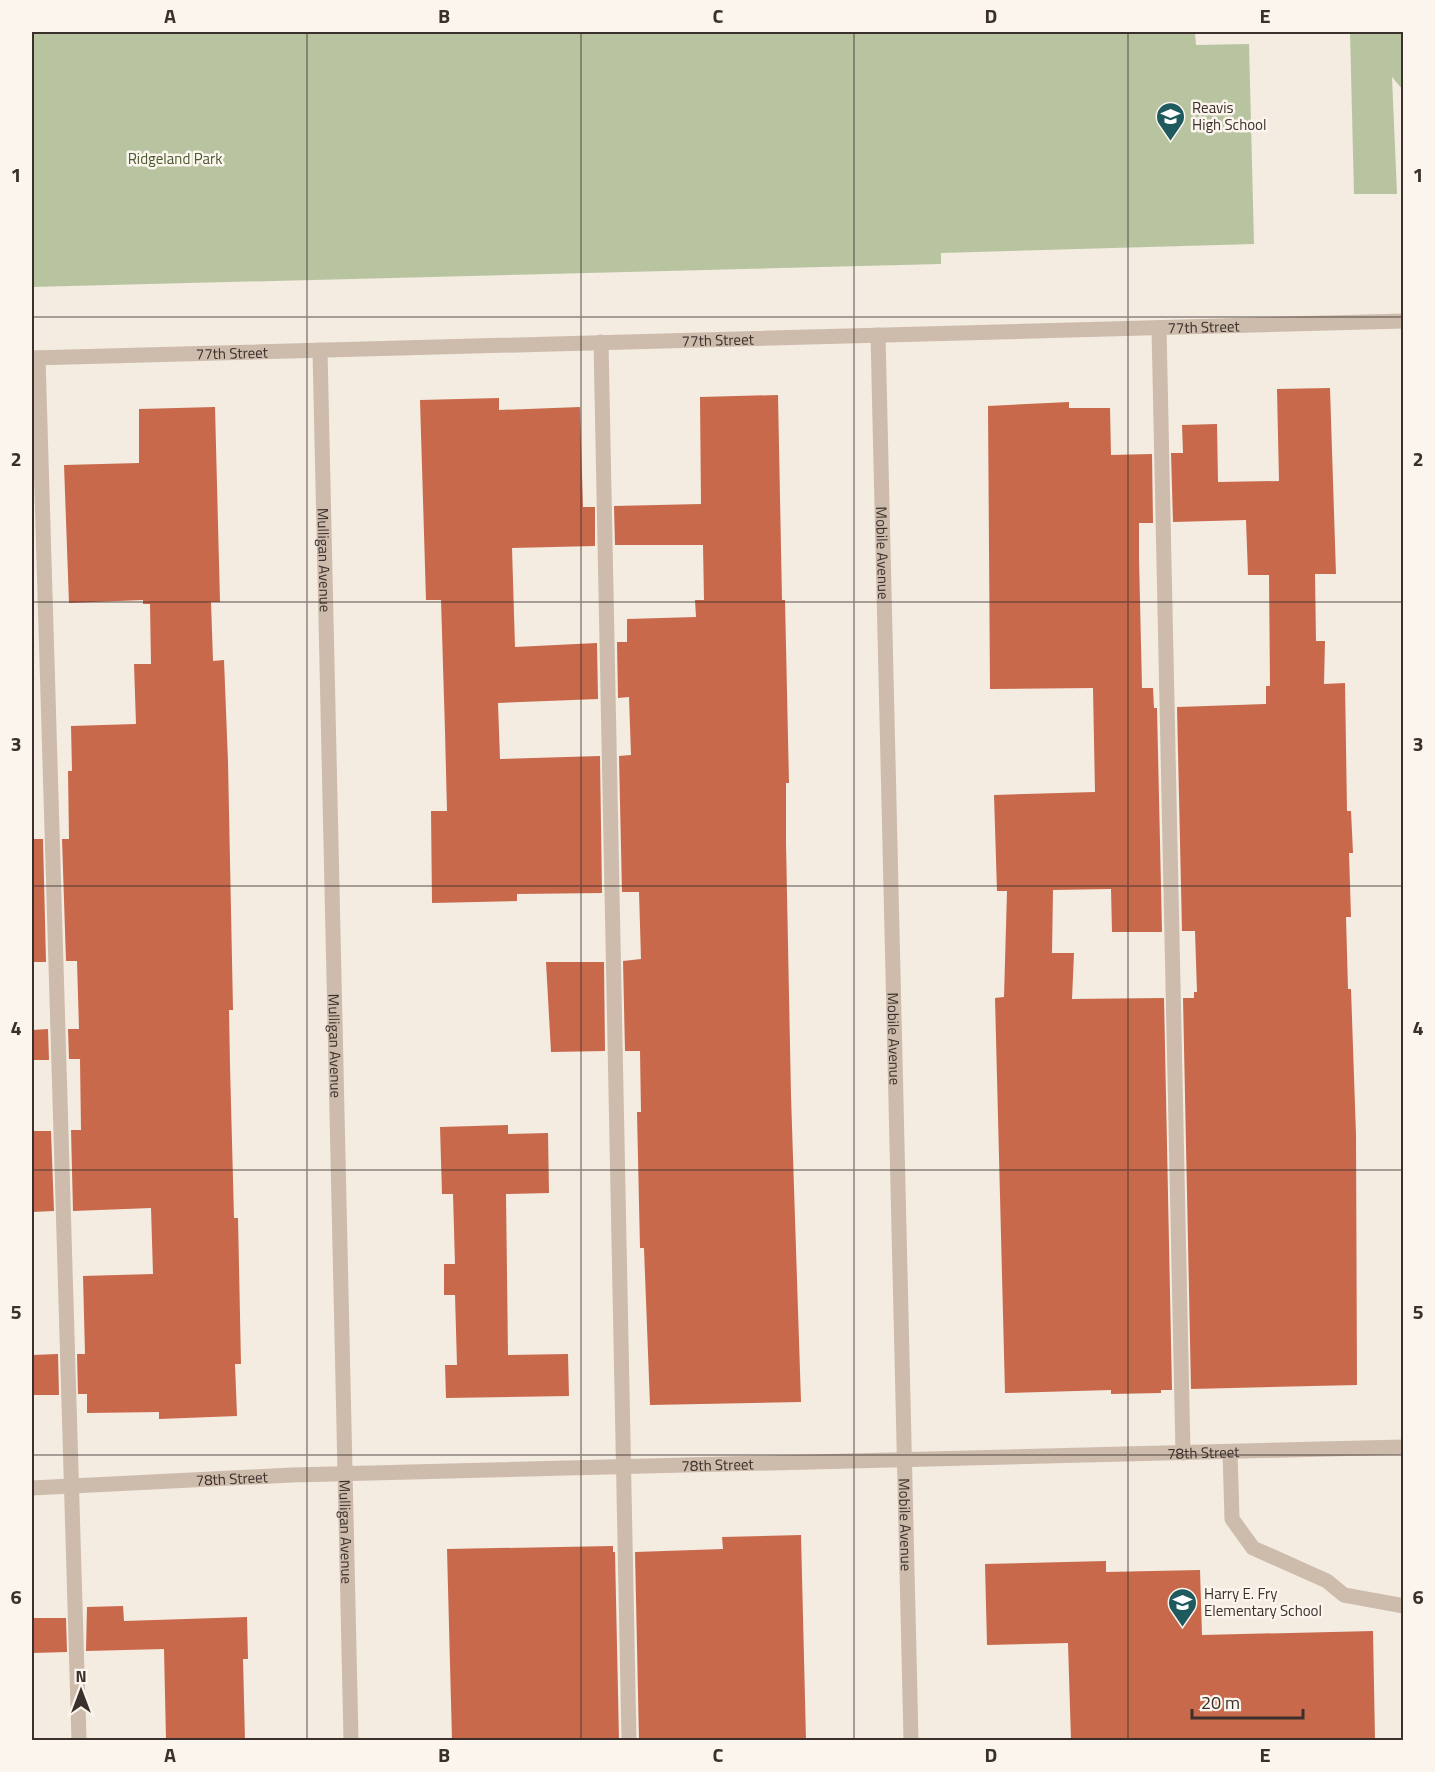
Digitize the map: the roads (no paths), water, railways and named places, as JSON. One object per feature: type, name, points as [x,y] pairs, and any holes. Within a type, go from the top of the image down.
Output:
[{"type":"street","name":"77th Street","points":[[35,358],[1404,321]]},
{"type":"street","points":[[1159,328],[1183,1453]]},
{"type":"street","name":"Mobile Avenue","points":[[878,335],[911,1740]]},
{"type":"street","points":[[601,342],[629,1740]]},
{"type":"street","name":"Mulligan Avenue","points":[[320,350],[351,1740]]},
{"type":"street","points":[[35,358],[73,1486],[79,1740]]},
{"type":"street","name":"78th Street","points":[[32,1488],[344,1474],[1404,1447]]},
{"type":"street","points":[[1230,1452],[1232,1519],[1253,1548],[1328,1581],[1344,1595],[1404,1606]]},
{"type":"place","name":"Reavis High School","points":[[1171,142]]},
{"type":"place","name":"Harry E. Fry Elementary School","points":[[1183,1628]]},
{"type":"park label","name":"Ridgeland Park","points":[[175,158]]}]
